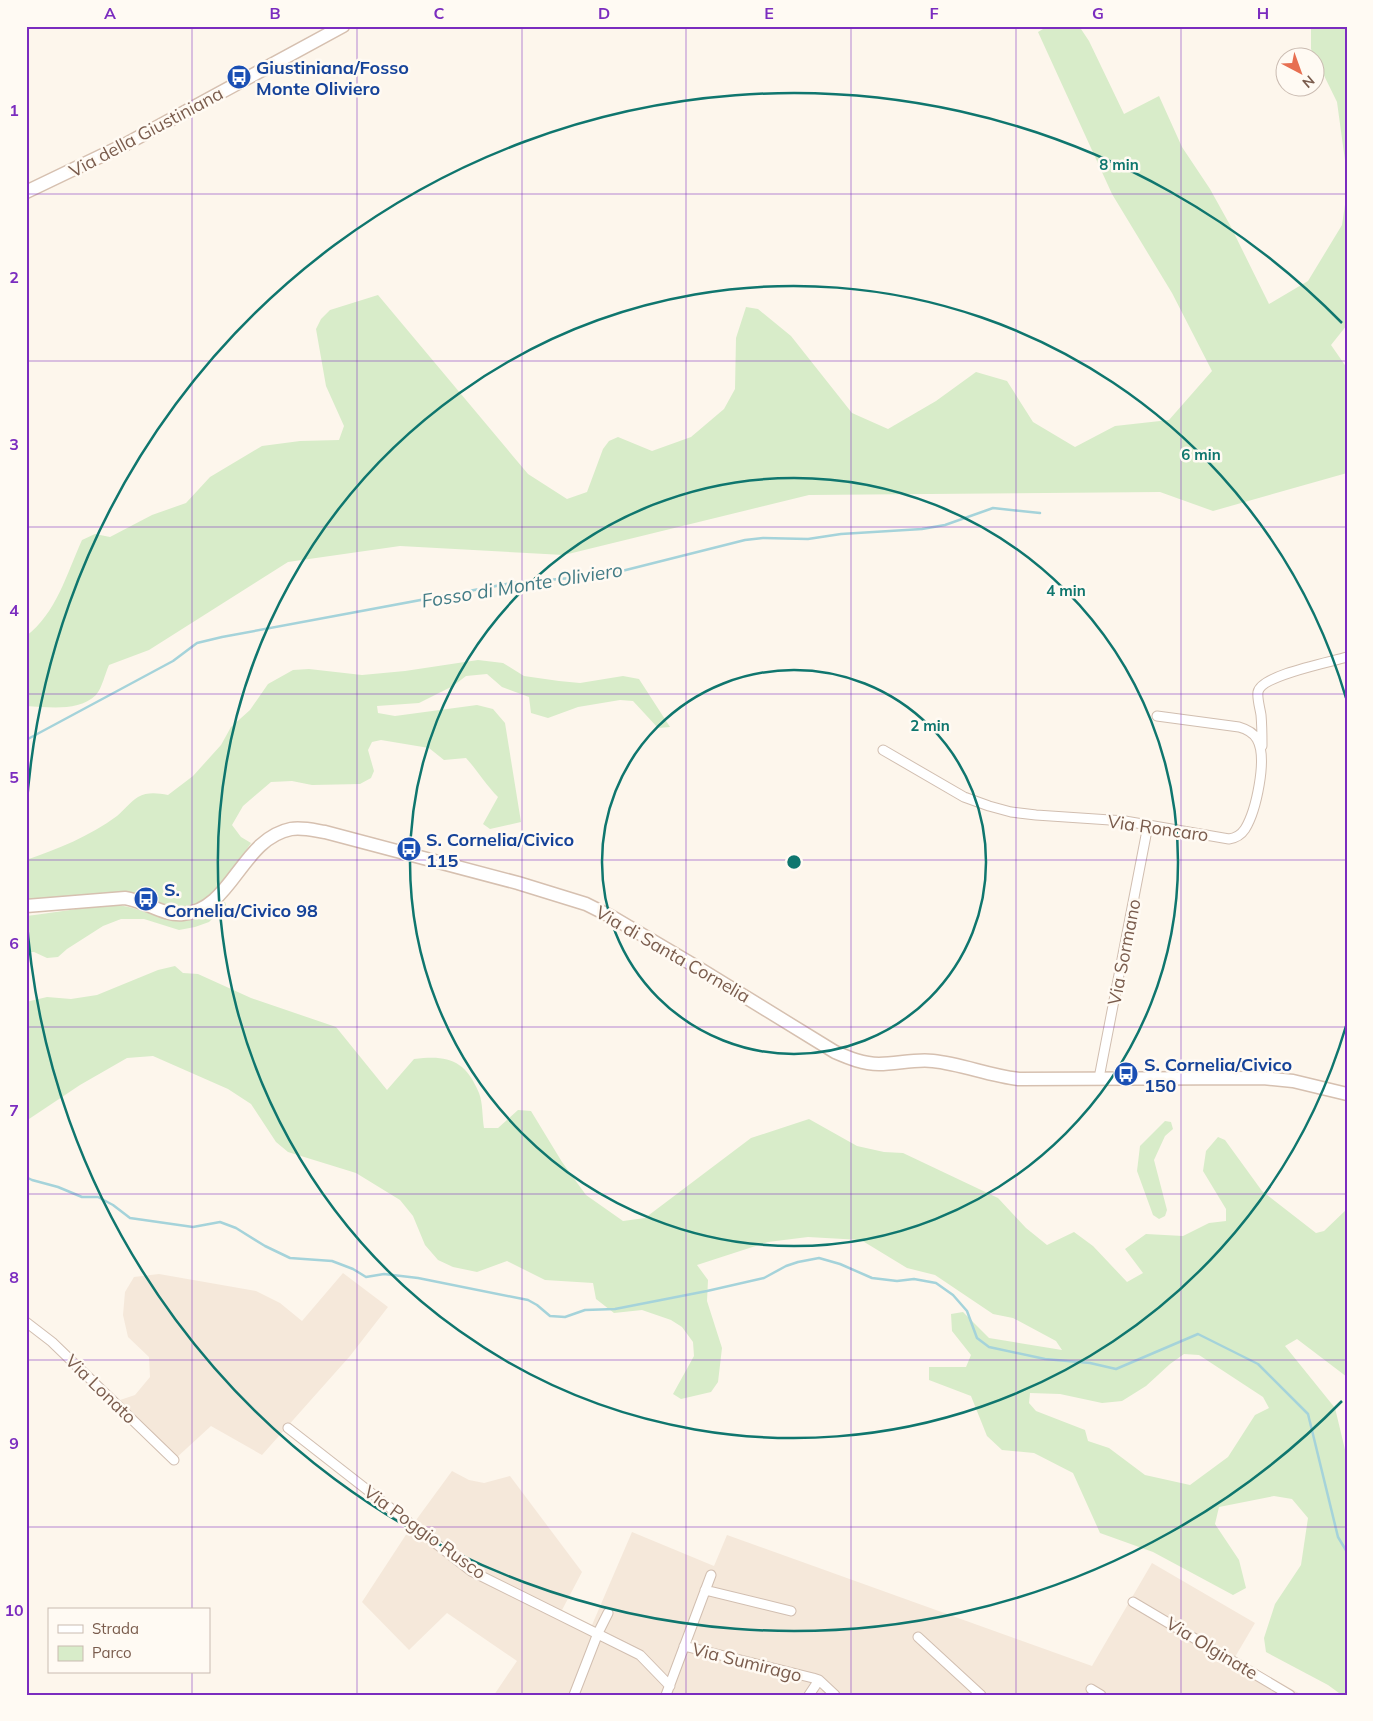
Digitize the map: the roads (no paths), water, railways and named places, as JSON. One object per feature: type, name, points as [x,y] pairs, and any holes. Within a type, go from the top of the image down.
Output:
[{"type":"street","name":"Via della Giustiniana","points":[[26,192],[109,153],[343,26]]},
{"type":"street","name":"Via Roncaro","points":[[883,750],[964,797],[1011,812],[1126,822],[1229,839],[1238,836],[1245,829],[1251,814],[1260,776],[1262,730],[1258,695],[1260,687],[1279,676],[1347,657]]},
{"type":"street","points":[[1157,716],[1243,728],[1251,732],[1257,739],[1262,755]]},
{"type":"street","name":"Via Sormano","points":[[1100,1078],[1148,826]]},
{"type":"street","name":"Via di Santa Cornelia","points":[[26,906],[125,898],[139,900],[170,914],[189,914],[216,899],[248,857],[262,845],[275,836],[297,828],[325,832],[518,883],[586,904],[612,917],[695,966],[835,1052],[852,1059],[880,1064],[917,1060],[933,1061],[1019,1079],[1263,1078],[1293,1081],[1347,1094]]},
{"type":"street","name":"Via Lonato","points":[[26,1322],[52,1342],[174,1460]]},
{"type":"street","name":"Via Poggio Rusco","points":[[288,1428],[471,1571],[640,1655],[668,1690]]},
{"type":"street","points":[[668,1690],[711,1575]]},
{"type":"street","points":[[705,1590],[791,1612]]},
{"type":"street","name":"Via Olginate","points":[[1133,1602],[1290,1695]]},
{"type":"street","points":[[574,1695],[598,1633],[608,1613]]},
{"type":"street","points":[[918,1637],[982,1695]]},
{"type":"street","name":"Via Sumirago","points":[[684,1646],[820,1680],[835,1695]]},
{"type":"street","points":[[809,1695],[820,1680]]},
{"type":"street","points":[[1091,1689],[1101,1695]]},
{"type":"waterway","name":"Fosso di Monte Oliviero","points":[[26,740],[173,661],[197,643],[222,637],[512,583],[606,575],[745,540],[763,538],[808,539],[841,534],[922,529],[945,525],[993,508],[1040,513]]},
{"type":"waterway","points":[[26,1177],[82,1197],[98,1197],[113,1205],[130,1218],[193,1227],[220,1222],[236,1228],[265,1246],[290,1258],[332,1261],[353,1269],[366,1277],[384,1274],[418,1278],[528,1300],[550,1316],[565,1317],[585,1310],[615,1309],[707,1291],[764,1278],[786,1266],[819,1258],[840,1264],[872,1278],[897,1281],[914,1279],[936,1283],[953,1295],[967,1311],[977,1338],[989,1347],[1045,1359],[1090,1363],[1116,1369],[1198,1334],[1258,1364],[1308,1414],[1338,1537],[1347,1552]]},
{"type":"place","name":"Giustiniana/Fosso Monte Oliviero","points":[[239,77]]},
{"type":"place","name":"S. Cornelia/Civico 115","points":[[409,849]]},
{"type":"place","name":"S. Cornelia/Civico 98","points":[[146,899]]},
{"type":"place","name":"S. Cornelia/Civico 150","points":[[1126,1074]]}]
